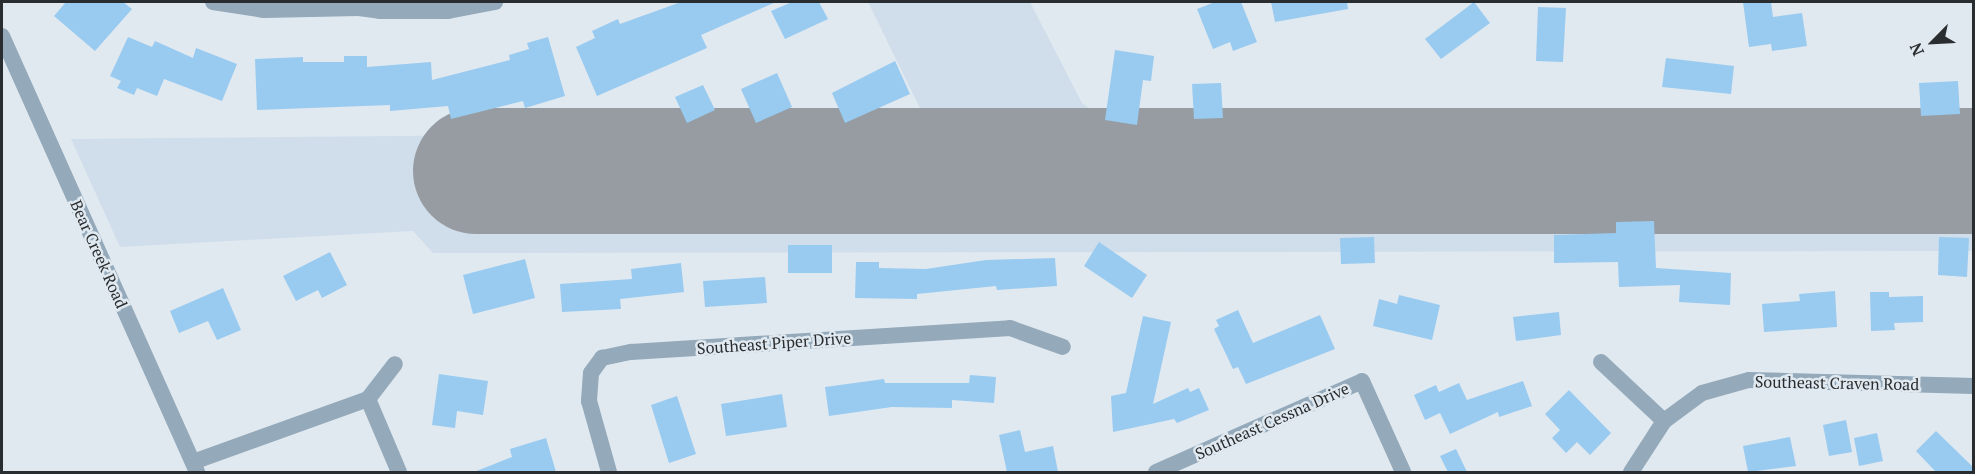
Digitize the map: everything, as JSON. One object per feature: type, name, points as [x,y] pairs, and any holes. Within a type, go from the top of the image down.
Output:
[{"type":"street","points":[[213,2],[264,10],[359,5],[448,11],[495,2]]},
{"type":"street","name":"Bear Creek Road","points":[[2,36],[195,467]]},
{"type":"street","name":"Southeast Piper Drive","points":[[609,472],[589,401],[591,373],[602,358],[631,352],[1010,328],[1063,347]]},
{"type":"street","points":[[1601,362],[1664,421]]},
{"type":"street","points":[[195,467],[368,399],[395,364]]},
{"type":"street","name":"Southeast Craven Road","points":[[1631,472],[1664,421],[1702,393],[1749,380],[1974,386]]},
{"type":"street","name":"Southeast Cessna Drive","points":[[1156,472],[1362,381],[1403,472]]},
{"type":"street","points":[[368,399],[399,472]]},
{"type":"shaded area","points":[[868,2],[1030,2],[1082,103],[1107,122],[1130,128],[1973,129],[1973,251],[433,253],[413,231],[120,247],[71,139],[931,131]]},
{"type":"building","points":[[66,2],[123,2],[132,9],[95,51],[54,16]]},
{"type":"building","points":[[681,2],[776,2],[701,35],[707,48],[597,96],[576,47],[595,38],[592,31],[618,19],[620,24]]},
{"type":"building","points":[[792,2],[819,2],[828,19],[785,39],[771,11]]},
{"type":"building","points":[[1215,2],[1241,2],[1257,42],[1233,51],[1230,42],[1213,49],[1197,9]]},
{"type":"building","points":[[1271,2],[1347,2],[1348,9],[1275,22]]},
{"type":"building","points":[[1474,2],[1490,23],[1441,59],[1425,39]]},
{"type":"building","points":[[1743,2],[1771,2],[1773,17],[1802,13],[1807,46],[1772,51],[1771,44],[1749,47]]},
{"type":"building","points":[[1538,7],[1566,8],[1563,62],[1536,61]]},
{"type":"building","points":[[128,37],[152,47],[155,41],[193,58],[196,48],[237,64],[222,101],[164,79],[157,96],[137,88],[134,95],[117,88],[121,81],[110,76]]},
{"type":"building","points":[[548,37],[565,96],[525,108],[523,101],[451,119],[448,106],[390,111],[390,105],[257,110],[255,59],[303,57],[303,62],[344,62],[344,56],[367,56],[367,67],[431,62],[432,80],[510,60],[509,55],[529,49],[527,43]]},
{"type":"building","points":[[1115,50],[1154,56],[1151,81],[1143,80],[1137,125],[1105,120]]},
{"type":"building","points":[[1666,58],[1734,66],[1731,94],[1662,87]]},
{"type":"building","points":[[895,61],[910,94],[845,123],[832,93]]},
{"type":"building","points":[[777,73],[792,107],[756,123],[741,89]]},
{"type":"building","points":[[1958,81],[1960,114],[1921,116],[1919,83]]},
{"type":"building","points":[[1221,83],[1223,118],[1194,119],[1192,84]]},
{"type":"building","points":[[703,85],[715,110],[687,123],[675,97]]},
{"type":"building","points":[[1654,221],[1656,268],[1731,273],[1730,305],[1679,302],[1680,285],[1619,287],[1618,262],[1554,263],[1554,235],[1616,233],[1616,222]]},
{"type":"building","points":[[1374,237],[1375,263],[1341,264],[1340,238]]},
{"type":"building","points":[[1939,237],[1969,238],[1967,277],[1938,275]]},
{"type":"building","points":[[1099,242],[1147,275],[1132,298],[1084,266]]},
{"type":"building","points":[[788,245],[832,245],[832,273],[788,273]]},
{"type":"building","points":[[330,252],[347,285],[322,298],[318,290],[296,301],[283,276]]},
{"type":"building","points":[[1055,258],[1057,286],[997,290],[996,286],[917,294],[917,299],[855,298],[856,262],[879,262],[879,268],[926,269],[986,260]]},
{"type":"building","points":[[525,259],[535,298],[473,314],[463,275]]},
{"type":"building","points":[[681,263],[684,292],[620,299],[621,309],[562,312],[560,284],[632,279],[631,269]]},
{"type":"building","points":[[765,277],[767,303],[705,307],[703,281]]},
{"type":"building","points":[[223,288],[241,330],[217,340],[208,321],[179,333],[170,311]]},
{"type":"building","points":[[1835,291],[1837,327],[1764,332],[1762,304],[1800,301],[1799,294]]},
{"type":"building","points":[[1870,292],[1889,292],[1889,297],[1923,296],[1923,322],[1894,323],[1895,330],[1871,331]]},
{"type":"building","points":[[1399,295],[1440,305],[1432,340],[1373,326],[1379,299],[1397,304]]},
{"type":"building","points":[[1238,310],[1253,343],[1320,315],[1335,349],[1246,384],[1238,367],[1233,369],[1214,329],[1219,326],[1216,320]]},
{"type":"building","points":[[1559,312],[1561,335],[1516,341],[1513,317]]},
{"type":"building","points":[[1143,316],[1171,322],[1153,404],[1188,388],[1190,392],[1199,388],[1209,410],[1177,423],[1174,419],[1113,432],[1111,396],[1126,393]]},
{"type":"building","points":[[439,374],[488,381],[483,415],[457,411],[455,428],[432,425]]},
{"type":"building","points":[[970,375],[996,377],[994,403],[952,400],[952,408],[892,407],[829,416],[825,387],[884,379],[885,383],[969,383]]},
{"type":"building","points":[[1523,381],[1532,406],[1499,417],[1498,412],[1450,434],[1440,413],[1425,420],[1414,395],[1436,385],[1439,392],[1459,383],[1467,400]]},
{"type":"building","points":[[1569,390],[1611,433],[1590,455],[1577,442],[1566,453],[1552,438],[1560,430],[1545,414]]},
{"type":"building","points":[[782,394],[787,427],[726,436],[721,404]]},
{"type":"building","points":[[677,396],[696,454],[669,463],[651,405]]},
{"type":"building","points":[[1846,420],[1852,452],[1829,456],[1823,425]]},
{"type":"building","points":[[1020,430],[1025,452],[1053,446],[1058,472],[1007,472],[999,435]]},
{"type":"building","points":[[1936,431],[1974,468],[1974,472],[1936,472],[1916,451]]},
{"type":"building","points":[[1877,433],[1883,461],[1859,466],[1854,438]]},
{"type":"building","points":[[1790,437],[1796,466],[1748,472],[1743,446]]},
{"type":"building","points":[[546,438],[556,472],[474,472],[512,457],[510,449]]},
{"type":"building","points":[[1456,449],[1467,472],[1448,472],[1440,456]]},
{"type":"runway","points":[[476,171],[1974,171]]}]
